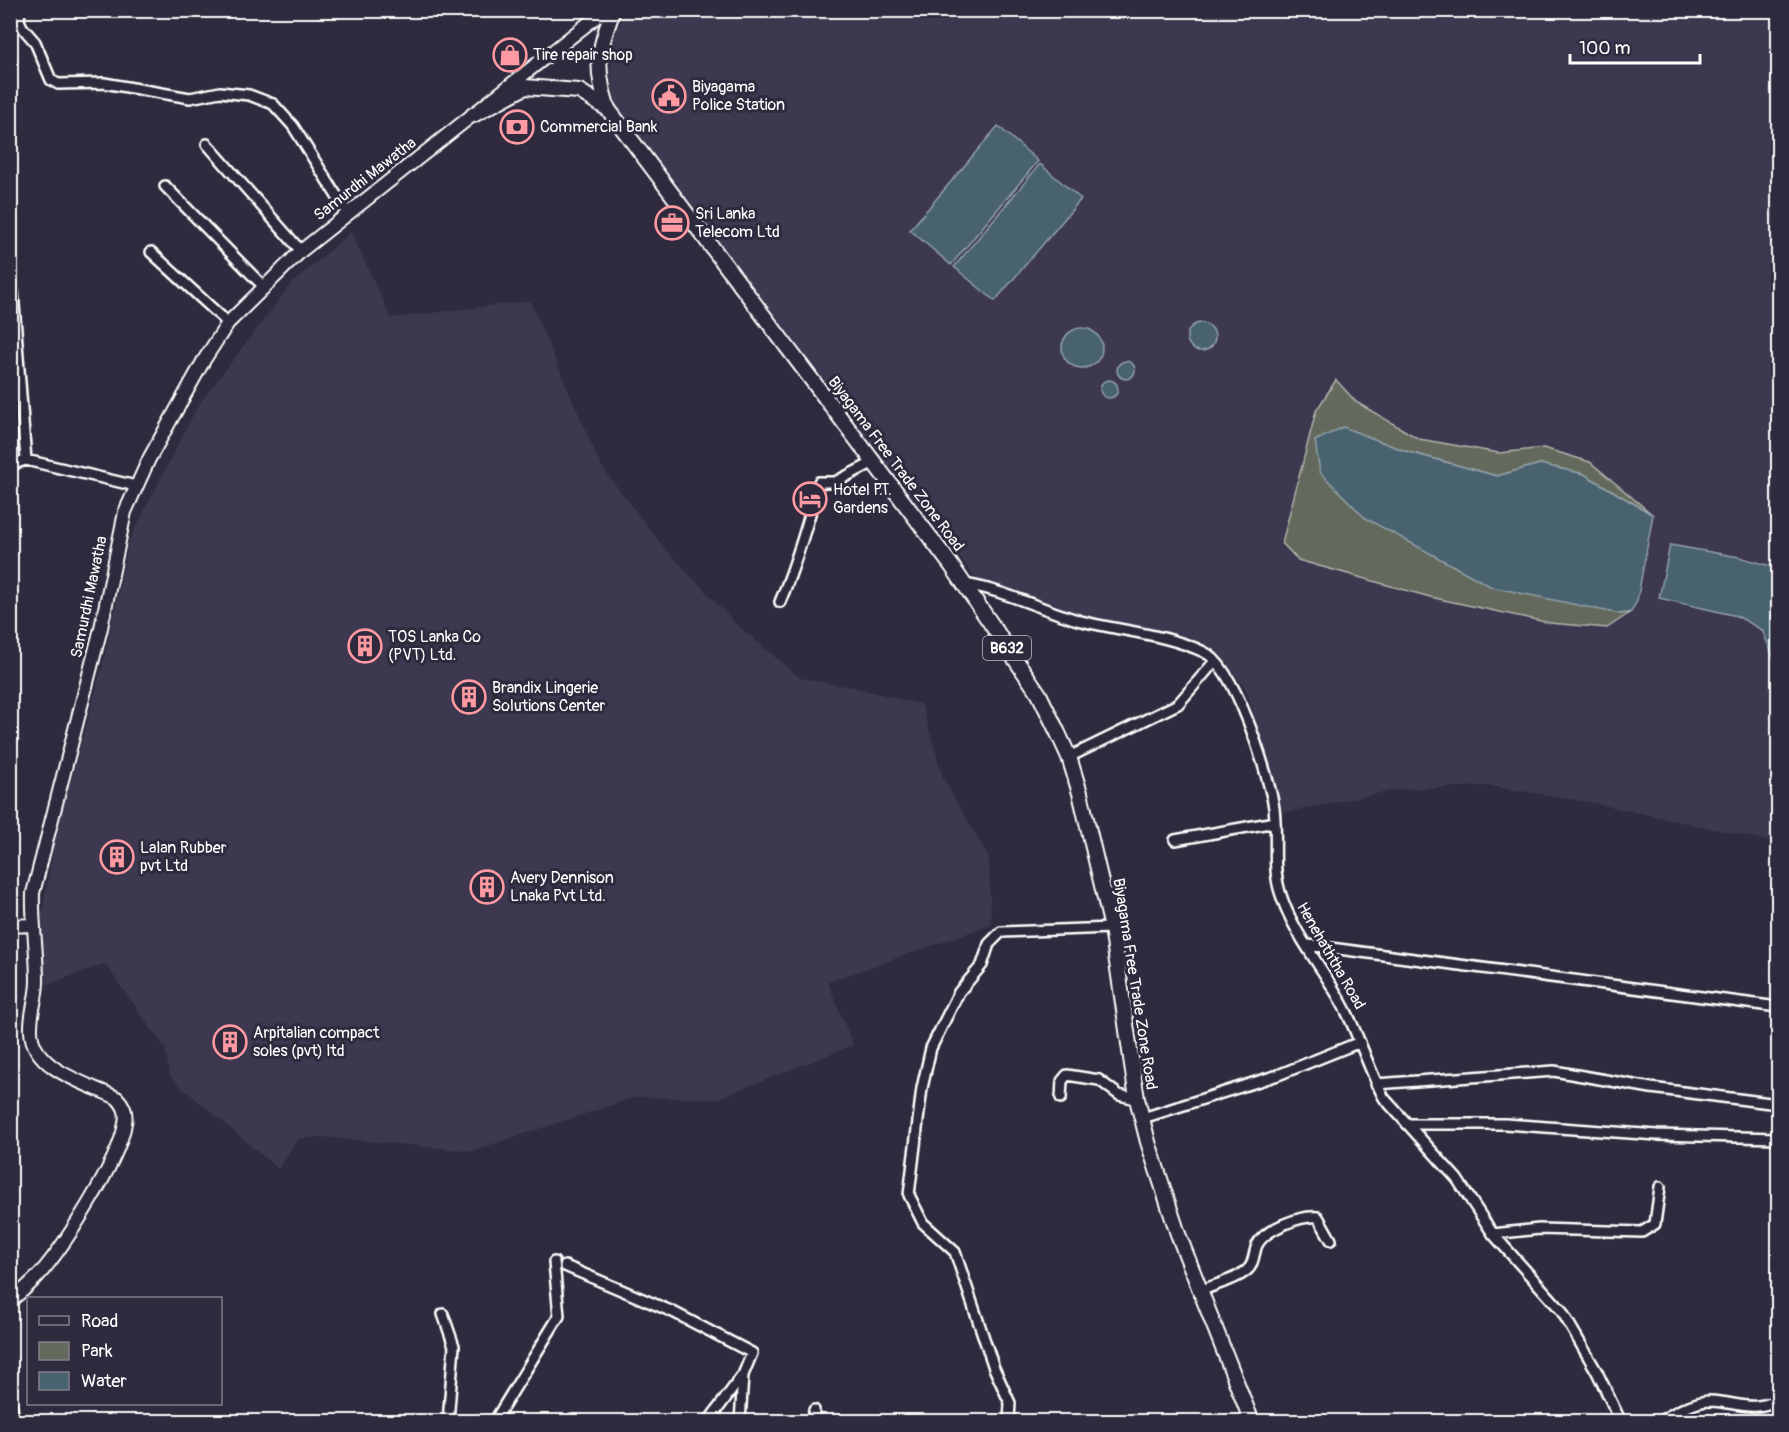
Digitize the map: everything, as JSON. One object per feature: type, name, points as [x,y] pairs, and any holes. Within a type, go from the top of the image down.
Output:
[{"type":"main road","name":"Samurdhi Mawatha","points":[[10,1301],[36,1278],[77,1221],[109,1168],[125,1124],[123,1104],[117,1098],[53,1066],[35,1049],[31,1034],[37,982],[32,925],[33,893],[101,628],[125,512],[136,486],[184,392],[228,323],[301,251],[605,10]]},
{"type":"main road","name":"Biyagama Free Trade Zone Road","points":[[614,10],[600,47],[598,79],[608,109],[964,584],[1039,694],[1069,757],[1112,928],[1137,1099],[1164,1194],[1252,1422]]},
{"type":"main road","name":"Biyagama Free Trade Zone Road","points":[[473,115],[525,87],[579,91],[608,109]]},
{"type":"main road","points":[[10,926],[32,925]]},
{"type":"main road","points":[[10,1404],[14,1422]]},
{"type":"street","points":[[16,19],[35,42],[51,80],[58,84],[104,83],[190,98],[220,92],[239,94],[273,104],[293,126],[348,214]]},
{"type":"street","points":[[207,144],[301,251]]},
{"type":"street","points":[[165,186],[265,288]]},
{"type":"street","points":[[151,252],[228,323]]},
{"type":"street","points":[[13,291],[26,460]]},
{"type":"street","points":[[10,465],[26,460],[136,486]]},
{"type":"street","points":[[780,602],[799,543],[806,533],[819,482],[835,482],[874,462]]},
{"type":"street","name":"Henehaththa Road","points":[[964,584],[992,588],[1038,607],[1082,621],[1177,643],[1206,652],[1215,661],[1236,690],[1273,801],[1279,889],[1286,909],[1345,1010],[1376,1084],[1384,1098],[1457,1179],[1493,1234],[1561,1310],[1597,1372],[1621,1422]]},
{"type":"street","points":[[1069,757],[1178,704],[1215,661]]},
{"type":"street","points":[[1175,840],[1275,822]]},
{"type":"street","points":[[1009,1422],[1010,1403],[994,1368],[955,1252],[923,1223],[909,1195],[922,1088],[936,1038],[959,992],[982,965],[988,944],[1000,932],[1112,928]]},
{"type":"street","points":[[1308,945],[1779,1007]]},
{"type":"street","points":[[1143,1118],[1278,1075],[1360,1042]]},
{"type":"street","points":[[1376,1084],[1554,1071],[1651,1088],[1779,1104]]},
{"type":"street","points":[[1061,1098],[1062,1081],[1067,1075],[1092,1078],[1104,1083],[1119,1095],[1137,1099]]},
{"type":"street","points":[[1407,1124],[1493,1124],[1658,1135],[1779,1138]]},
{"type":"street","points":[[1493,1234],[1539,1229],[1642,1232],[1655,1224],[1660,1187]]},
{"type":"street","points":[[1200,1291],[1243,1273],[1251,1266],[1257,1243],[1279,1227],[1318,1217],[1331,1240]]},
{"type":"street","points":[[494,1422],[559,1316],[554,1262]]},
{"type":"street","points":[[565,1266],[673,1312],[752,1353],[743,1375],[708,1422]]},
{"type":"street","points":[[443,1314],[454,1347],[448,1422]]},
{"type":"street","points":[[740,1422],[743,1375]]},
{"type":"street","points":[[1658,1422],[1691,1406],[1709,1401],[1756,1407],[1779,1400]]},
{"type":"street","points":[[813,1422],[814,1410]]},
{"type":"shaded area","points":[[626,10],[1778,11],[1778,843],[1593,803],[1491,786],[1400,789],[1284,813],[1247,691],[1220,655],[1207,645],[1142,626],[1069,612],[976,578],[878,454],[615,105],[610,73],[612,42]]},
{"type":"shaded area","points":[[351,232],[391,318],[530,301],[601,466],[661,544],[736,624],[800,678],[857,688],[922,705],[943,778],[989,858],[991,925],[828,982],[853,1045],[717,1099],[636,1097],[472,1151],[322,1137],[298,1139],[278,1169],[170,1077],[165,1048],[105,964],[45,985],[42,914],[55,839],[104,660],[129,541],[197,407],[291,284]]},
{"type":"green space","points":[[1336,380],[1356,402],[1419,439],[1499,453],[1544,448],[1590,462],[1653,515],[1584,474],[1540,464],[1497,476],[1405,451],[1343,428],[1620,614],[1631,612],[1607,628],[1550,623],[1430,597],[1298,560],[1282,543],[1316,411]]},
{"type":"water","points":[[998,126],[1038,161],[951,265],[910,230]]},
{"type":"water","points":[[1040,164],[1081,199],[995,301],[954,267]]},
{"type":"water","points":[[1201,323],[1211,327],[1215,337],[1211,347],[1201,351],[1191,347],[1187,337],[1191,327]]},
{"type":"water","points":[[1082,328],[1090,329],[1096,334],[1101,340],[1101,356],[1096,362],[1090,367],[1082,368],[1074,367],[1068,362],[1063,356],[1062,348],[1063,340],[1068,334],[1074,329]]},
{"type":"water","points":[[1122,361],[1130,361],[1135,366],[1133,377],[1122,379],[1117,374],[1117,366]]},
{"type":"water","points":[[1105,380],[1113,380],[1118,385],[1116,396],[1105,398],[1100,393],[1100,385]]},
{"type":"water","points":[[1343,427],[1405,451],[1497,476],[1540,464],[1584,474],[1653,515],[1637,601],[1631,612],[1620,614],[1492,587],[1365,518],[1320,472],[1315,441]]},
{"type":"water","points":[[1670,545],[1739,557],[1778,568],[1778,668],[1762,630],[1737,616],[1659,598]]},
{"type":"place","name":"Tire repair shop","points":[[510,55]]},
{"type":"place","name":"Biyagama Police Station","points":[[669,96]]},
{"type":"place","name":"Commercial Bank","points":[[517,127]]},
{"type":"place","name":"Sri Lanka Telecom Ltd","points":[[672,223]]},
{"type":"place","name":"Hotel P.T. Gardens","points":[[810,499]]},
{"type":"place","name":"TOS Lanka Co (PVT) Ltd.","points":[[365,646]]},
{"type":"place","name":"Brandix Lingerie Solutions Center","points":[[469,697]]},
{"type":"place","name":"Lalan Rubber pvt Ltd","points":[[117,857]]},
{"type":"place","name":"Avery Dennison Lnaka Pvt Ltd.","points":[[487,887]]},
{"type":"place","name":"Arpitalian compact soles (pvt) ltd","points":[[230,1042]]}]
